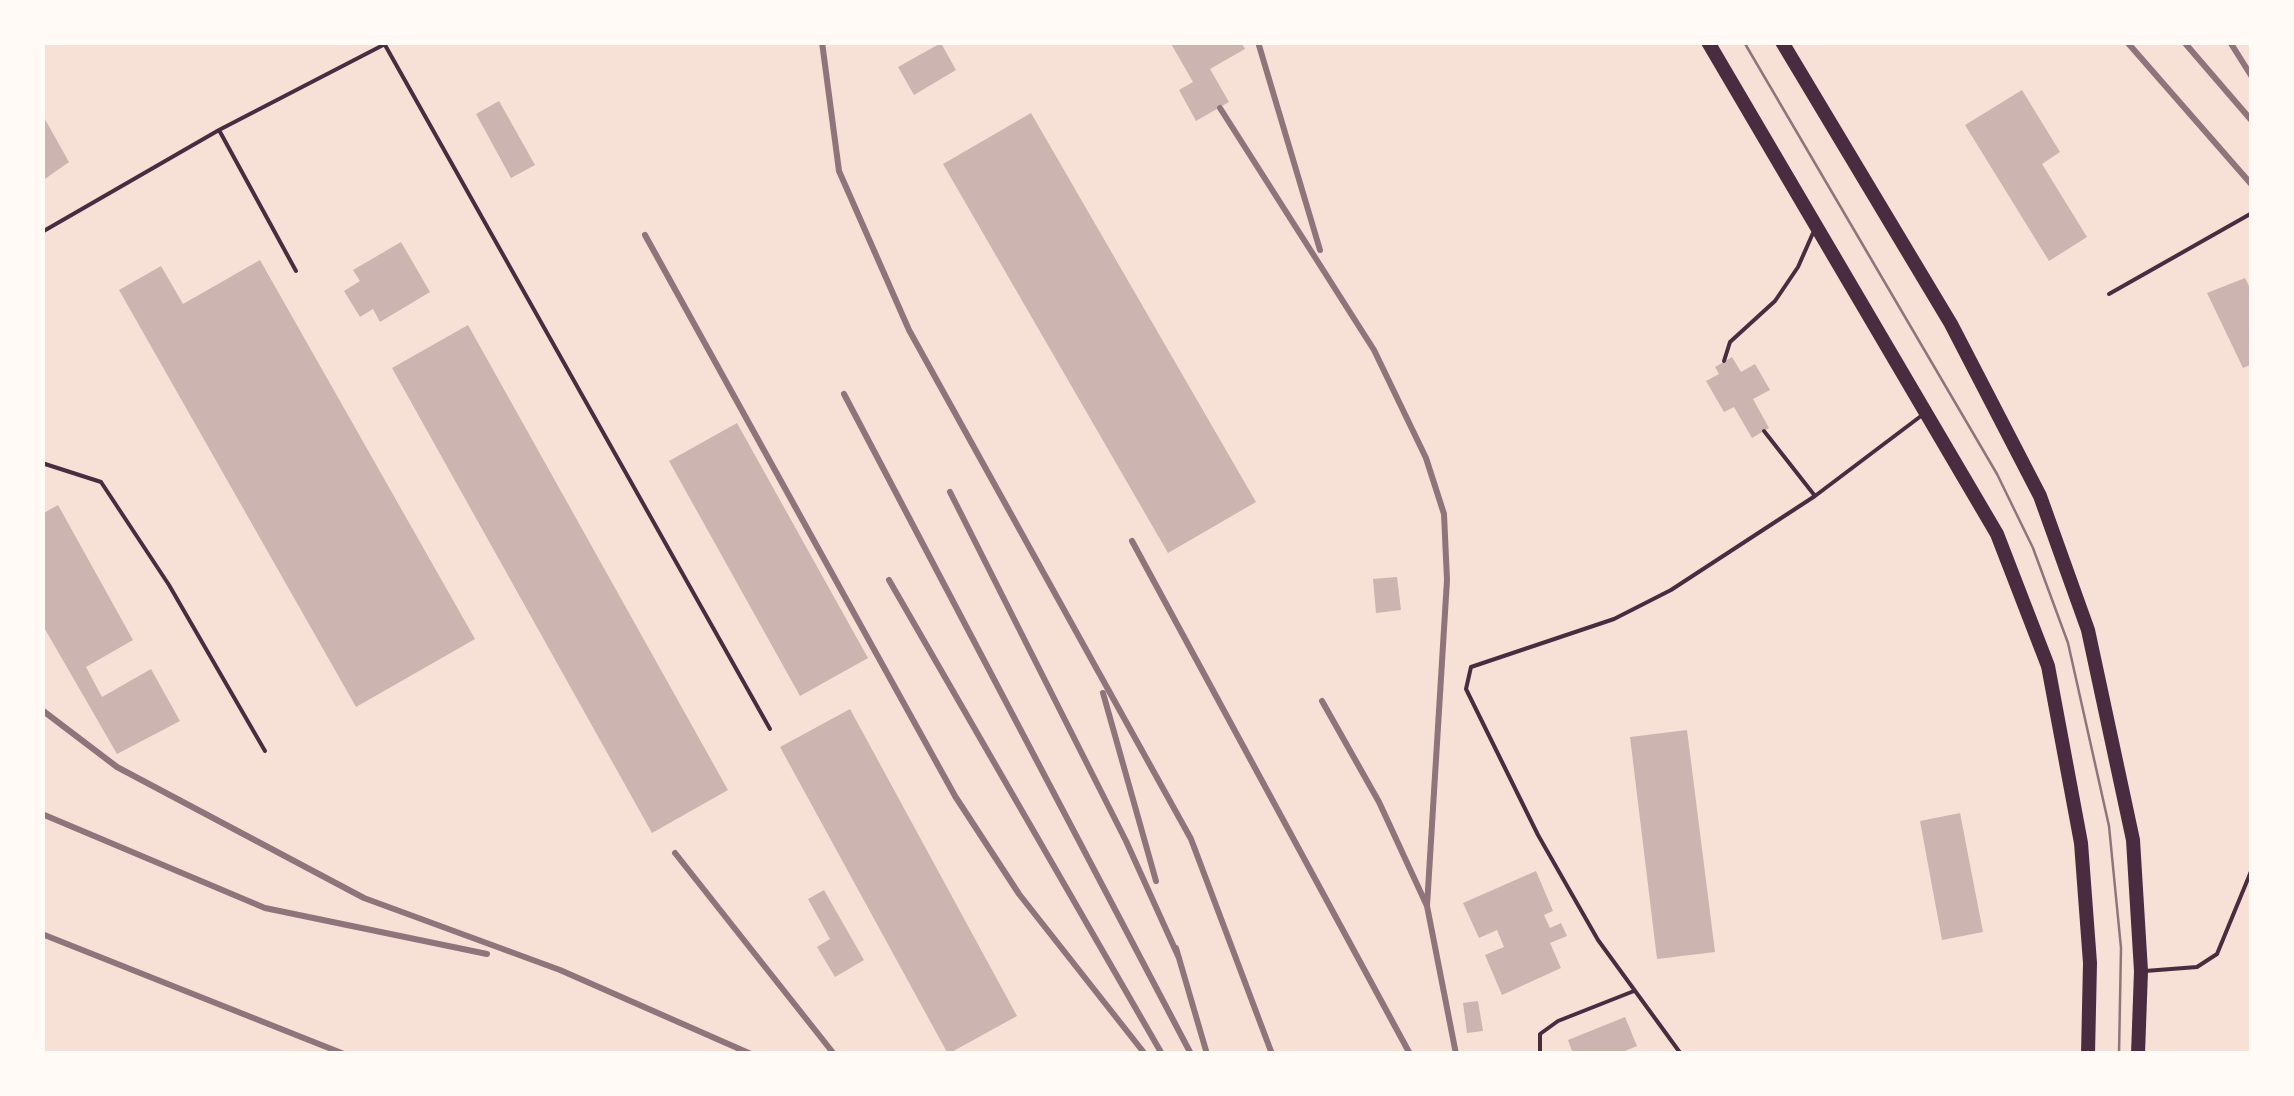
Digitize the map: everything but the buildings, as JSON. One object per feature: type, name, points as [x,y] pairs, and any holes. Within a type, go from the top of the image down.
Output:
[{"type":"main road","points":[[1708,42],[1997,534],[2048,666],[2081,843],[2090,963],[2088,1054]]},
{"type":"main road","points":[[1782,42],[1951,324],[2040,496],[2088,630],[2133,840],[2140,971],[2138,1054]]},
{"type":"lane","points":[[42,232],[218,130],[387,44],[770,729]]},
{"type":"lane","points":[[218,130],[296,271]]},
{"type":"lane","points":[[2109,294],[2252,213]]},
{"type":"lane","points":[[1724,361],[1730,342],[1775,301],[1798,268],[1816,224]]},
{"type":"lane","points":[[1681,1054],[1598,940],[1530,819],[1466,689],[1471,667],[1614,619],[1671,590],[1814,496],[1929,413]]},
{"type":"lane","points":[[1764,432],[1814,496]]},
{"type":"lane","points":[[42,464],[101,482],[169,585],[265,750]]},
{"type":"lane","points":[[2140,971],[2197,966],[2217,954],[2252,869]]},
{"type":"lane","points":[[1540,1054],[1540,1034],[1558,1021],[1634,991]]},
{"type":"tram line","points":[[1744,42],[1997,474],[2033,548],[2068,643],[2109,826],[2121,948],[2119,1054]]},
{"type":"railway","points":[[822,42],[839,171],[909,330],[1191,839],[1272,1054]]},
{"type":"railway","points":[[1258,42],[1320,250]]},
{"type":"railway","points":[[2127,42],[2252,185]]},
{"type":"railway","points":[[2184,42],[2252,121]]},
{"type":"railway","points":[[2230,42],[2252,77]]},
{"type":"railway","points":[[1220,108],[1374,350],[1426,458],[1444,514],[1447,580],[1427,906]]},
{"type":"railway","points":[[645,235],[955,796],[1019,894],[1145,1054]]},
{"type":"railway","points":[[844,394],[1191,1054]]},
{"type":"railway","points":[[950,492],[1126,841],[1179,958]]},
{"type":"railway","points":[[1132,541],[1410,1054]]},
{"type":"railway","points":[[889,580],[1162,1054]]},
{"type":"railway","points":[[1103,693],[1156,881]]},
{"type":"railway","points":[[1322,701],[1379,802],[1427,906],[1456,1054]]},
{"type":"railway","points":[[42,710],[117,767],[364,898],[560,970],[751,1054]]},
{"type":"railway","points":[[42,814],[265,908],[487,954]]},
{"type":"railway","points":[[675,853],[834,1054]]},
{"type":"railway","points":[[42,934],[344,1054]]},
{"type":"railway","points":[[1176,948],[1207,1054]]}]
